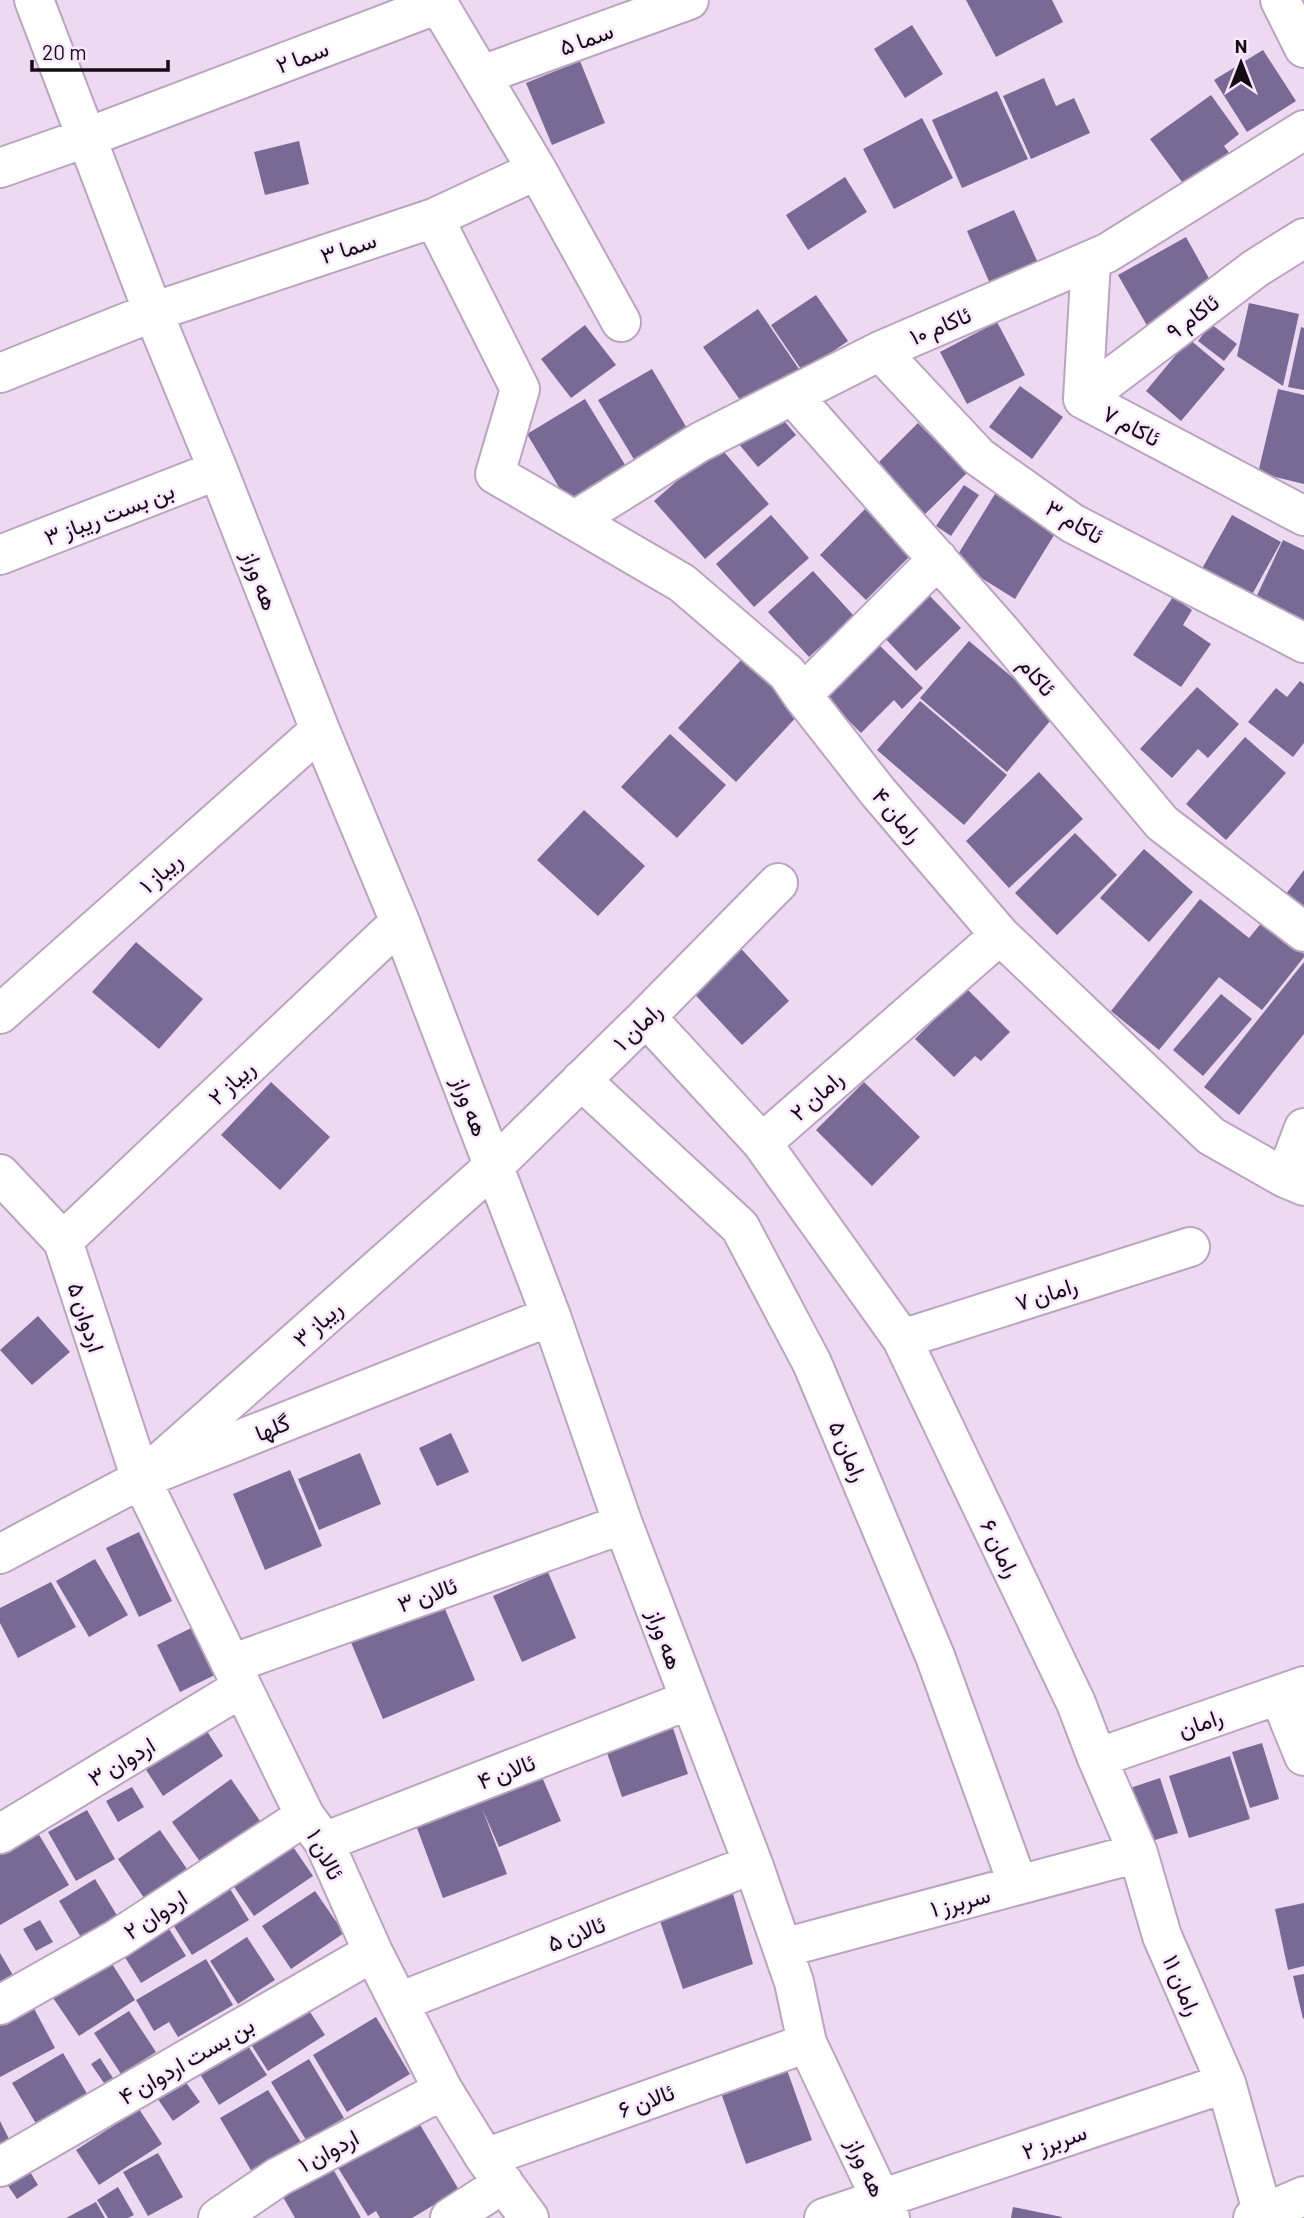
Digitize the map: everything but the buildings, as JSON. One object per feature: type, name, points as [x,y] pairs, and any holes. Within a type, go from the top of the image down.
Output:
[{"type":"street","name":"هه وراز","points":[[34,0],[153,312],[400,922],[551,1316],[623,1524],[754,1864],[794,1982],[807,2042],[886,2209]]},
{"type":"street","name":"سما ۵","points":[[482,75],[689,0]]},
{"type":"street","points":[[1280,0],[1304,48]]},
{"type":"street","name":"سما ۲","points":[[0,168],[88,137],[437,2]]},
{"type":"street","points":[[437,2],[537,170],[621,322]]},
{"type":"street","name":"ئاکام ۱۰","points":[[575,520],[700,442],[880,351],[1107,253],[1304,130]]},
{"type":"street","name":"سما ۳","points":[[0,373],[153,312],[434,218],[537,170]]},
{"type":"street","name":"رامان ۴","points":[[434,218],[520,389],[495,474],[682,583],[787,673],[878,792],[1000,936],[1211,1136],[1294,1182]]},
{"type":"street","name":"ئاکام ۹","points":[[1083,399],[1256,268],[1304,238]]},
{"type":"street","name":"ئاکام ۷","points":[[1091,261],[1083,399],[1304,516]]},
{"type":"street","name":"ئاکام ۳","points":[[880,351],[979,457],[1072,523],[1304,643]]},
{"type":"street","name":"ئاکام","points":[[793,396],[938,559],[1162,823],[1304,932]]},
{"type":"street","name":"بن بست ریباز ۳","points":[[0,555],[218,470]]},
{"type":"street","points":[[802,695],[938,559]]},
{"type":"street","name":"ریباز ۱","points":[[0,1014],[320,730]]},
{"type":"street","name":"رامان ۱","points":[[494,1166],[778,883]]},
{"type":"street","name":"ریباز ۲","points":[[62,1241],[400,922]]},
{"type":"street","name":"رامان ۲","points":[[762,1143],[1000,936]]},
{"type":"street","points":[[646,1017],[762,1143]]},
{"type":"street","name":"رامان ۵","points":[[581,1080],[740,1227],[812,1363],[930,1643],[1018,1885]]},
{"type":"street","points":[[1294,1182],[1304,1128]]},
{"type":"street","name":"رامان ۶","points":[[762,1143],[902,1339],[1076,1703],[1097,1758]]},
{"type":"street","name":"ریباز ۳","points":[[141,1479],[494,1166]]},
{"type":"street","name":"اردوان ۵","points":[[0,1174],[62,1241],[141,1479]]},
{"type":"street","name":"رامان ۷","points":[[902,1339],[1190,1247]]},
{"type":"street","name":"گلها","points":[[0,1554],[141,1479],[551,1316]]},
{"type":"street","name":"ئالان ۱","points":[[141,1479],[236,1676],[443,2090],[494,2170],[529,2218]]},
{"type":"street","name":"ئالان ۳","points":[[236,1676],[623,1524]]},
{"type":"street","name":"اردوان ۳","points":[[0,1834],[236,1676]]},
{"type":"street","points":[[1291,1691],[1304,1756]]},
{"type":"street","name":"رامان","points":[[1097,1758],[1291,1691]]},
{"type":"street","name":"ئالان ۴","points":[[314,1829],[689,1700]]},
{"type":"street","name":"رامان ۱۱","points":[[1097,1758],[1138,1853],[1162,1936],[1226,2083],[1258,2216]]},
{"type":"street","name":"اردوان ۲","points":[[0,2005],[314,1829]]},
{"type":"street","name":"سربرز ۱","points":[[783,1948],[1138,1853]]},
{"type":"street","name":"ئالان ۵","points":[[399,2002],[754,1864]]},
{"type":"street","name":"بن بست اردوان ۴","points":[[0,2167],[373,1952]]},
{"type":"street","name":"ئالان ۶","points":[[450,2218],[494,2170],[807,2042]]},
{"type":"street","name":"سربرز ۲","points":[[824,2218],[886,2209],[1226,2083]]},
{"type":"street","name":"اردوان ۱","points":[[218,2218],[278,2177],[443,2090]]},
{"type":"street","points":[[1258,2216],[1304,2196]]}]
